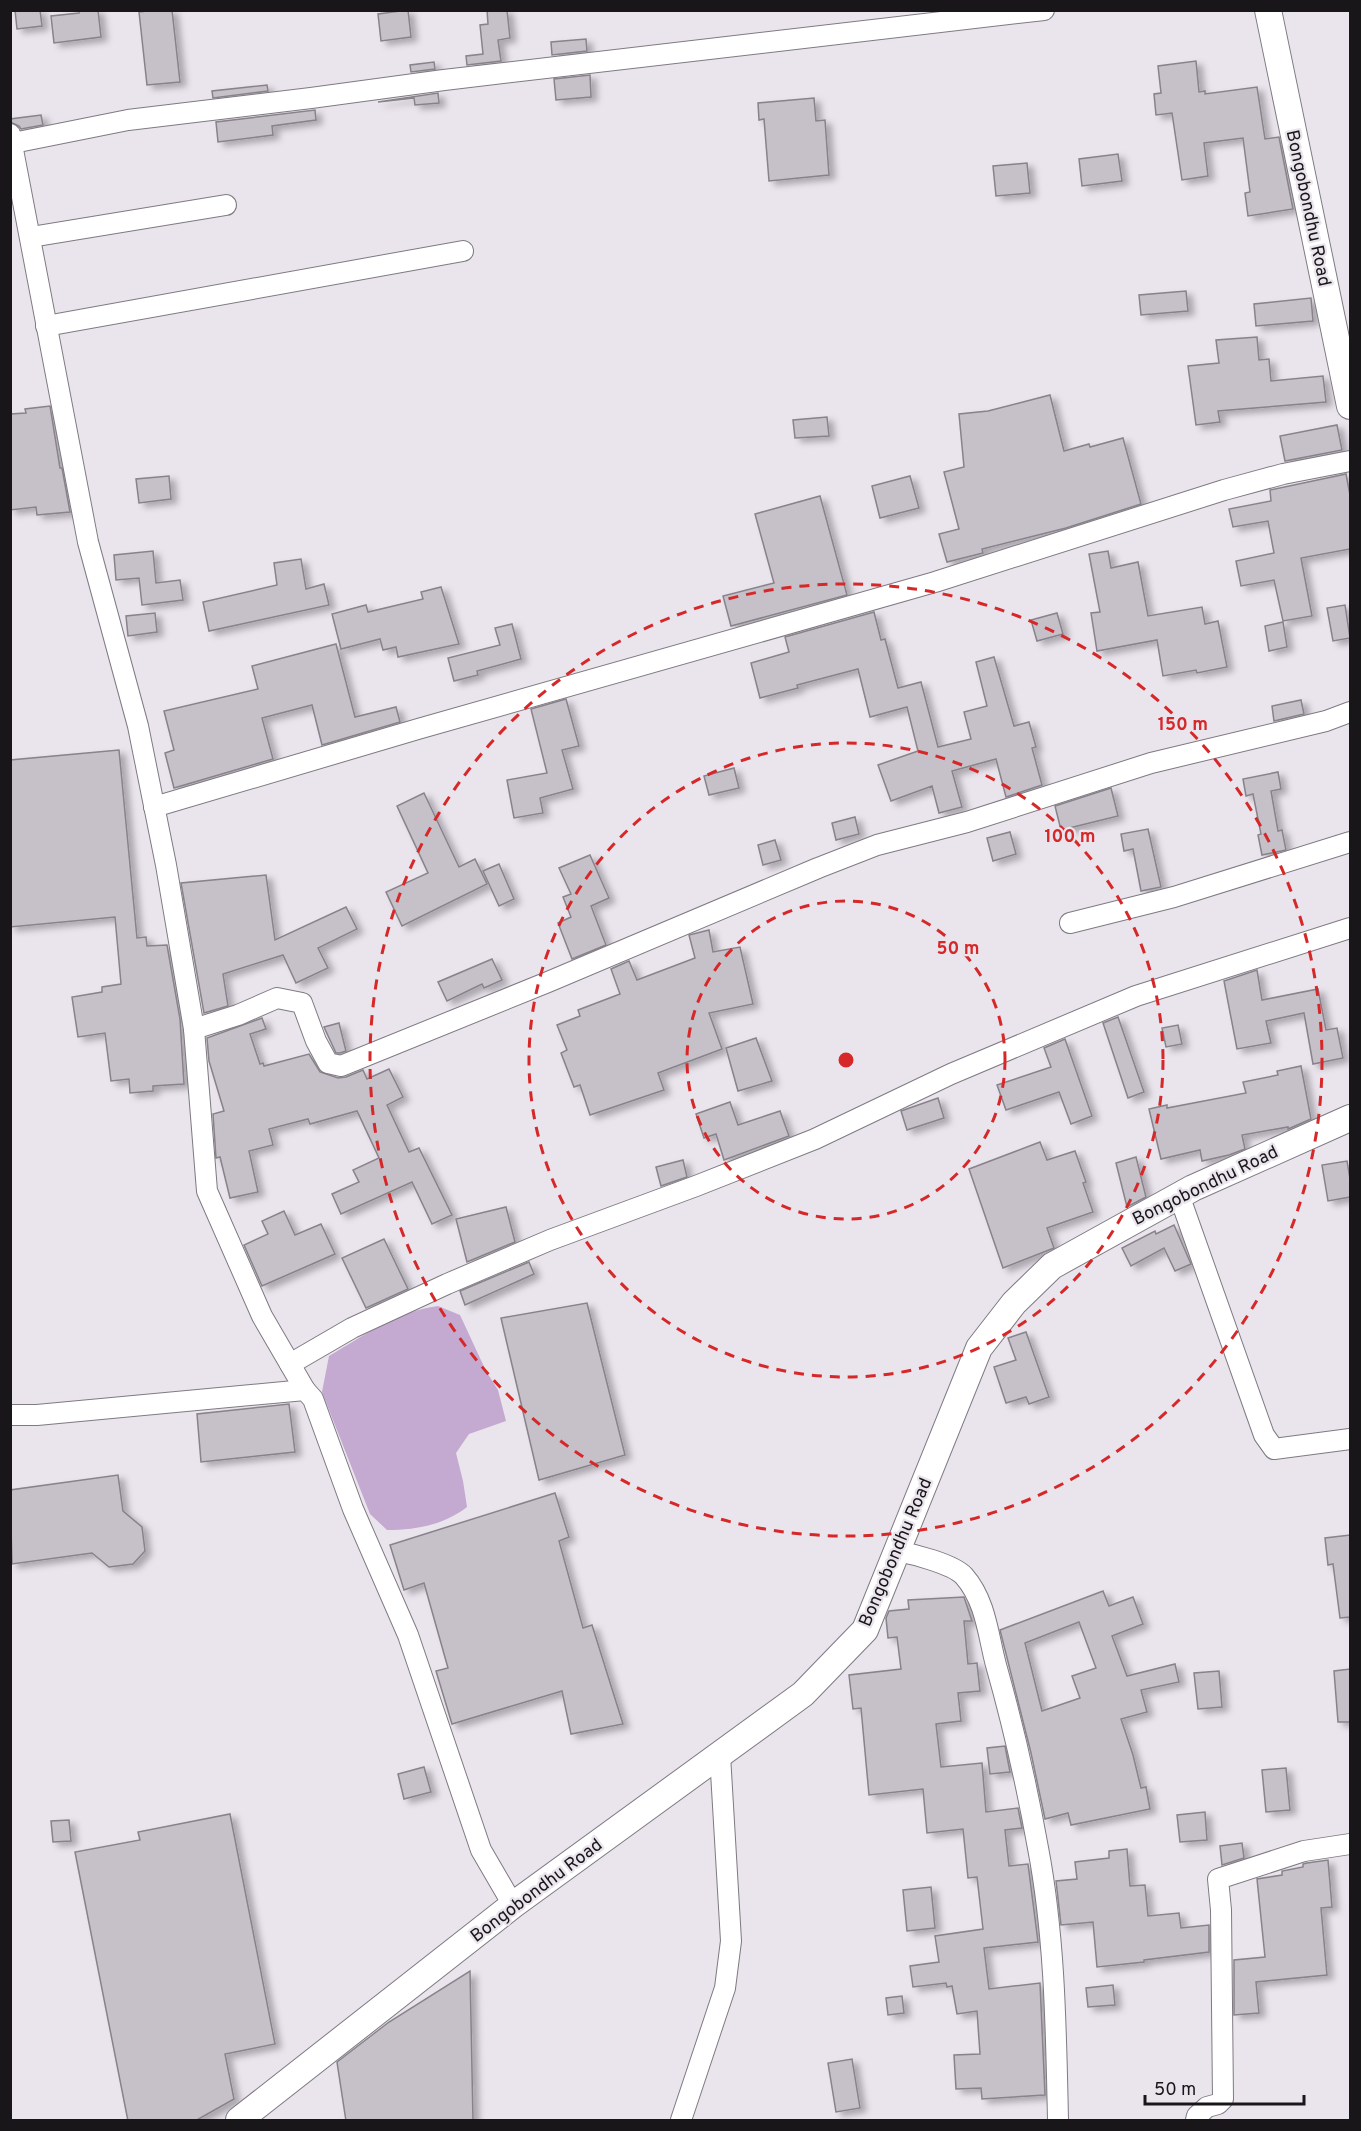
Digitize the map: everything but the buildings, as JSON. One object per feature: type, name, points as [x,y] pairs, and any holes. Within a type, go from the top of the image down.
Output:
[{"type":"street","points":[[513,1905],[481,1850],[408,1635],[353,1509],[313,1399],[305,1390],[262,1316],[207,1191],[194,1029],[154,807],[138,726],[88,542],[12,138],[128,120],[455,79],[1044,10]]},
{"type":"street","name":"Bongobondhu Road","points":[[1268,10],[1350,406]]},
{"type":"street","points":[[31,237],[226,205]]},
{"type":"street","points":[[46,326],[463,251]]},
{"type":"street","points":[[154,807],[418,729],[935,582],[1224,490],[1283,474],[1350,461]]},
{"type":"street","points":[[194,1029],[238,1015],[278,998],[302,1003],[316,1041],[328,1063],[341,1066],[877,845],[967,822],[1151,763],[1304,726],[1350,712]]},
{"type":"street","points":[[1070,923],[1174,897],[1350,842]]},
{"type":"street","points":[[290,1365],[352,1328],[447,1284],[550,1240],[815,1139],[951,1074],[1136,996],[1350,928]]},
{"type":"street","name":"Bongobondhu Road","points":[[239,2121],[513,1905],[803,1694],[865,1630],[979,1348],[1014,1303],[1052,1266],[1179,1196],[1350,1118]]},
{"type":"street","points":[[1179,1196],[1264,1435],[1274,1449],[1350,1439]]},
{"type":"street","points":[[10,1415],[37,1415],[305,1390]]},
{"type":"street","points":[[897,1551],[928,1558],[963,1575],[982,1607],[1007,1705],[1039,1849],[1052,1957],[1058,2121]]},
{"type":"street","points":[[681,2121],[725,1988],[731,1941],[720,1755]]},
{"type":"street","points":[[1196,2121],[1197,2116],[1207,2107],[1218,2104],[1223,2099],[1221,1910],[1218,1879],[1304,1851],[1350,1844]]},
{"type":"shaded area","points":[[438,1306],[460,1315],[486,1371],[498,1390],[506,1421],[469,1434],[456,1453],[467,1507],[449,1518],[429,1525],[387,1530],[370,1514],[322,1392],[329,1356],[395,1319]]}]
